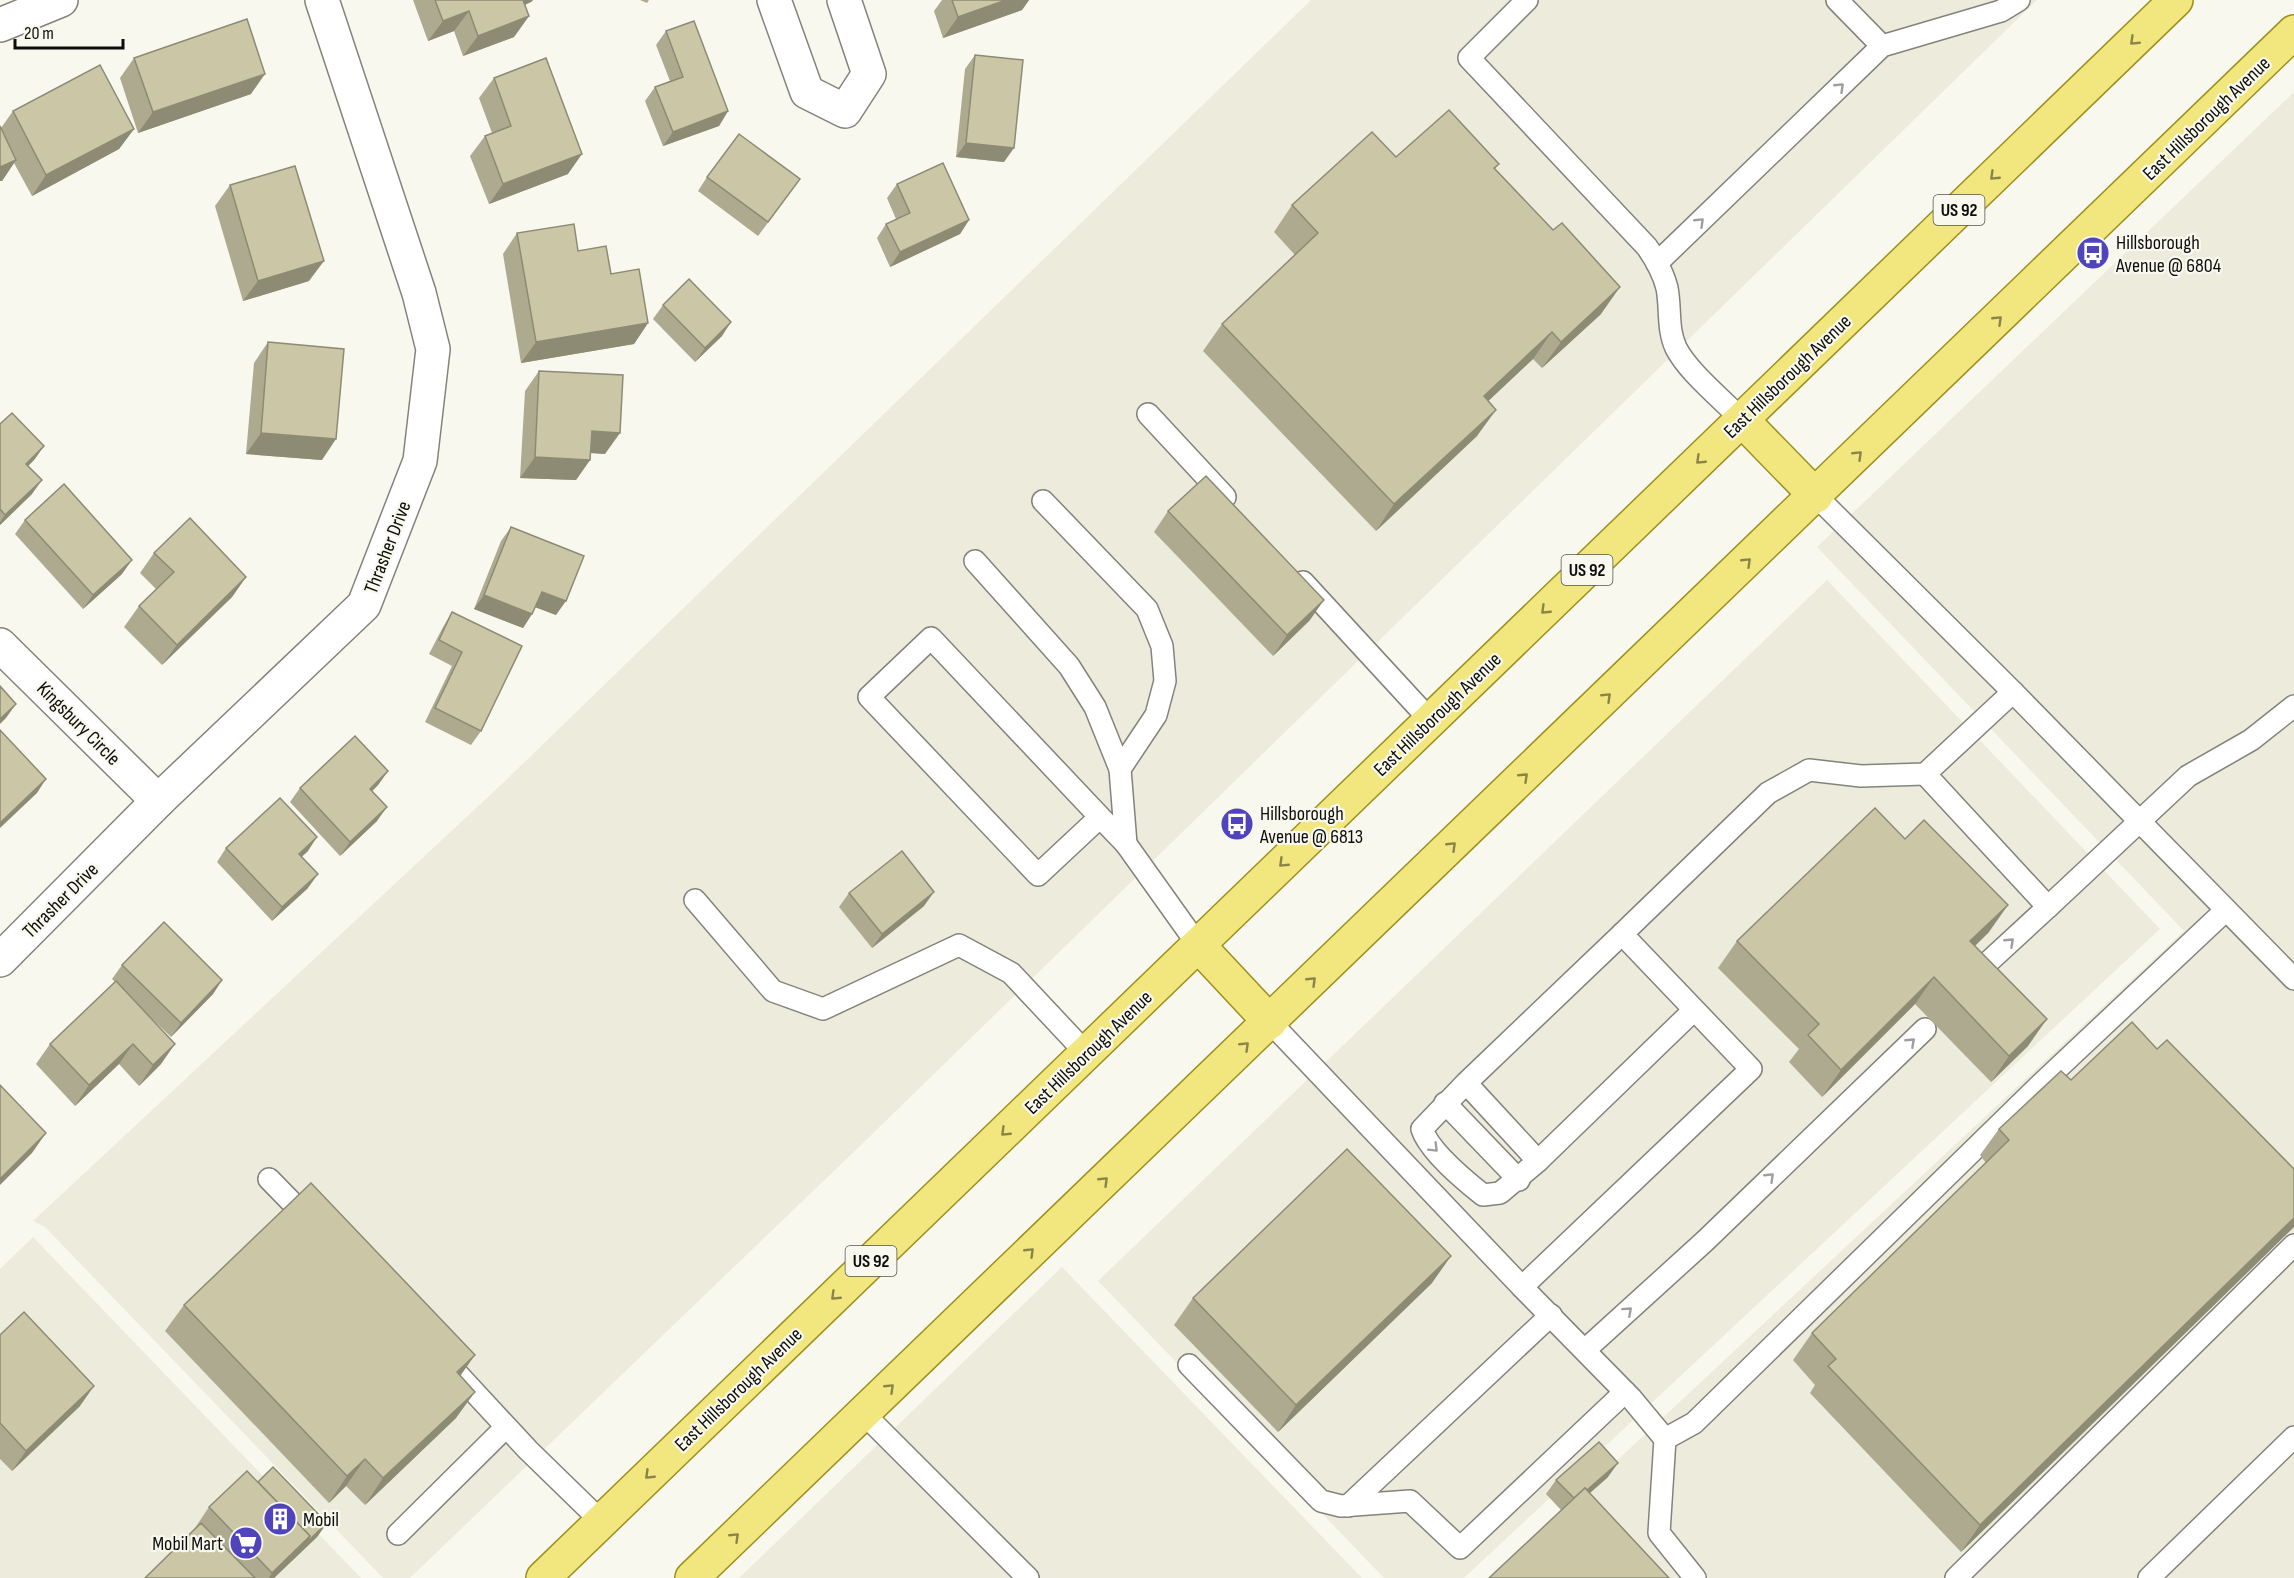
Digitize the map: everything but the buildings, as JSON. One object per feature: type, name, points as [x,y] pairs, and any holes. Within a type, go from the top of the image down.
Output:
[{"type":"main road","name":"East Hillsborough Avenue","points":[[543,1578],[2176,0]]},
{"type":"main road","name":"East Hillsborough Avenue","points":[[692,1578],[1816,496],[2290,44]]},
{"type":"main road","points":[[1742,420],[1816,496]]},
{"type":"main road","points":[[1198,945],[1270,1022]]},
{"type":"street","points":[[0,25],[61,0]]},
{"type":"street","name":"Thrasher Drive","points":[[0,960],[159,801],[364,605],[420,461],[433,349],[420,292],[322,0]]},
{"type":"street","points":[[774,0],[807,92],[845,111],[869,74],[844,0]]},
{"type":"street","name":"Kingsbury Circle","points":[[0,645],[159,801]]},
{"type":"lane","points":[[1527,0],[1469,58],[1647,247],[1658,263],[1667,290],[1670,324],[1676,348],[1742,420]]},
{"type":"lane","points":[[1837,0],[1882,46]]},
{"type":"lane","points":[[1658,263],[1882,46],[2001,11],[2019,0]]},
{"type":"lane","points":[[1148,414],[1237,510]]},
{"type":"lane","points":[[1816,496],[2013,692],[2294,979]]},
{"type":"lane","points":[[1043,501],[1147,609],[1162,646],[1165,681],[1156,715],[1120,769]]},
{"type":"lane","points":[[975,561],[1069,666],[1095,706],[1120,769],[1126,844]]},
{"type":"lane","points":[[1285,563],[1431,720]]},
{"type":"lane","points":[[1100,817],[1038,875],[869,698],[931,638],[1126,844],[1198,945]]},
{"type":"lane","points":[[1693,1011],[1519,1180],[1500,1193],[1483,1195],[1425,1140],[1422,1129],[1445,1103],[1768,793],[1809,770],[1861,776],[1925,774],[2013,692]]},
{"type":"lane","points":[[1971,978],[2188,776],[2251,740],[2294,706]]},
{"type":"lane","points":[[1925,774],[2048,907]]},
{"type":"lane","points":[[694,900],[773,991],[823,1009],[959,945],[1011,973],[1086,1053]]},
{"type":"lane","points":[[1665,1439],[1694,1423],[2033,1092],[2226,910]]},
{"type":"lane","points":[[1522,1287],[1751,1070],[1622,934]]},
{"type":"lane","points":[[1270,1022],[1469,1234],[1625,1392],[1665,1439],[1659,1533],[1695,1578]]},
{"type":"lane","points":[[1585,1350],[1705,1240],[1925,1029]]},
{"type":"lane","points":[[1466,1083],[1538,1161]]},
{"type":"lane","points":[[1445,1103],[1519,1180]]},
{"type":"lane","points":[[269,1179],[327,1239]]},
{"type":"lane","points":[[1956,1578],[2294,1245]]},
{"type":"lane","points":[[1348,1506],[1551,1315]]},
{"type":"lane","points":[[433,1349],[506,1427],[602,1521]]},
{"type":"lane","points":[[1189,1365],[1321,1501],[1348,1506],[1410,1501],[1460,1548],[1625,1392]]},
{"type":"lane","points":[[863,1413],[1028,1578]]},
{"type":"lane","points":[[398,1534],[506,1427]]},
{"type":"lane","points":[[2149,1578],[2294,1437]]},
{"type":"shaded area","points":[[1311,0],[2037,0],[859,1147],[410,1578],[383,1578],[45,1227],[33,1221],[504,782]]},
{"type":"shaded area","points":[[2294,92],[2294,1578],[1491,1578],[2184,931],[1817,547]]},
{"type":"shaded area","points":[[1827,580],[2160,929],[1464,1578],[1384,1578],[1098,1281]]},
{"type":"shaded area","points":[[33,1237],[361,1578],[0,1578],[0,1269]]},
{"type":"shaded area","points":[[1062,1267],[1362,1578],[739,1578]]},
{"type":"place","name":"Hillsborough Avenue @ 6804","points":[[2093,253]]},
{"type":"place","name":"Hillsborough Avenue @ 6813","points":[[1237,824]]},
{"type":"place","name":"Mobil","points":[[280,1519]]},
{"type":"place","name":"Mobil Mart","points":[[246,1543]]}]
